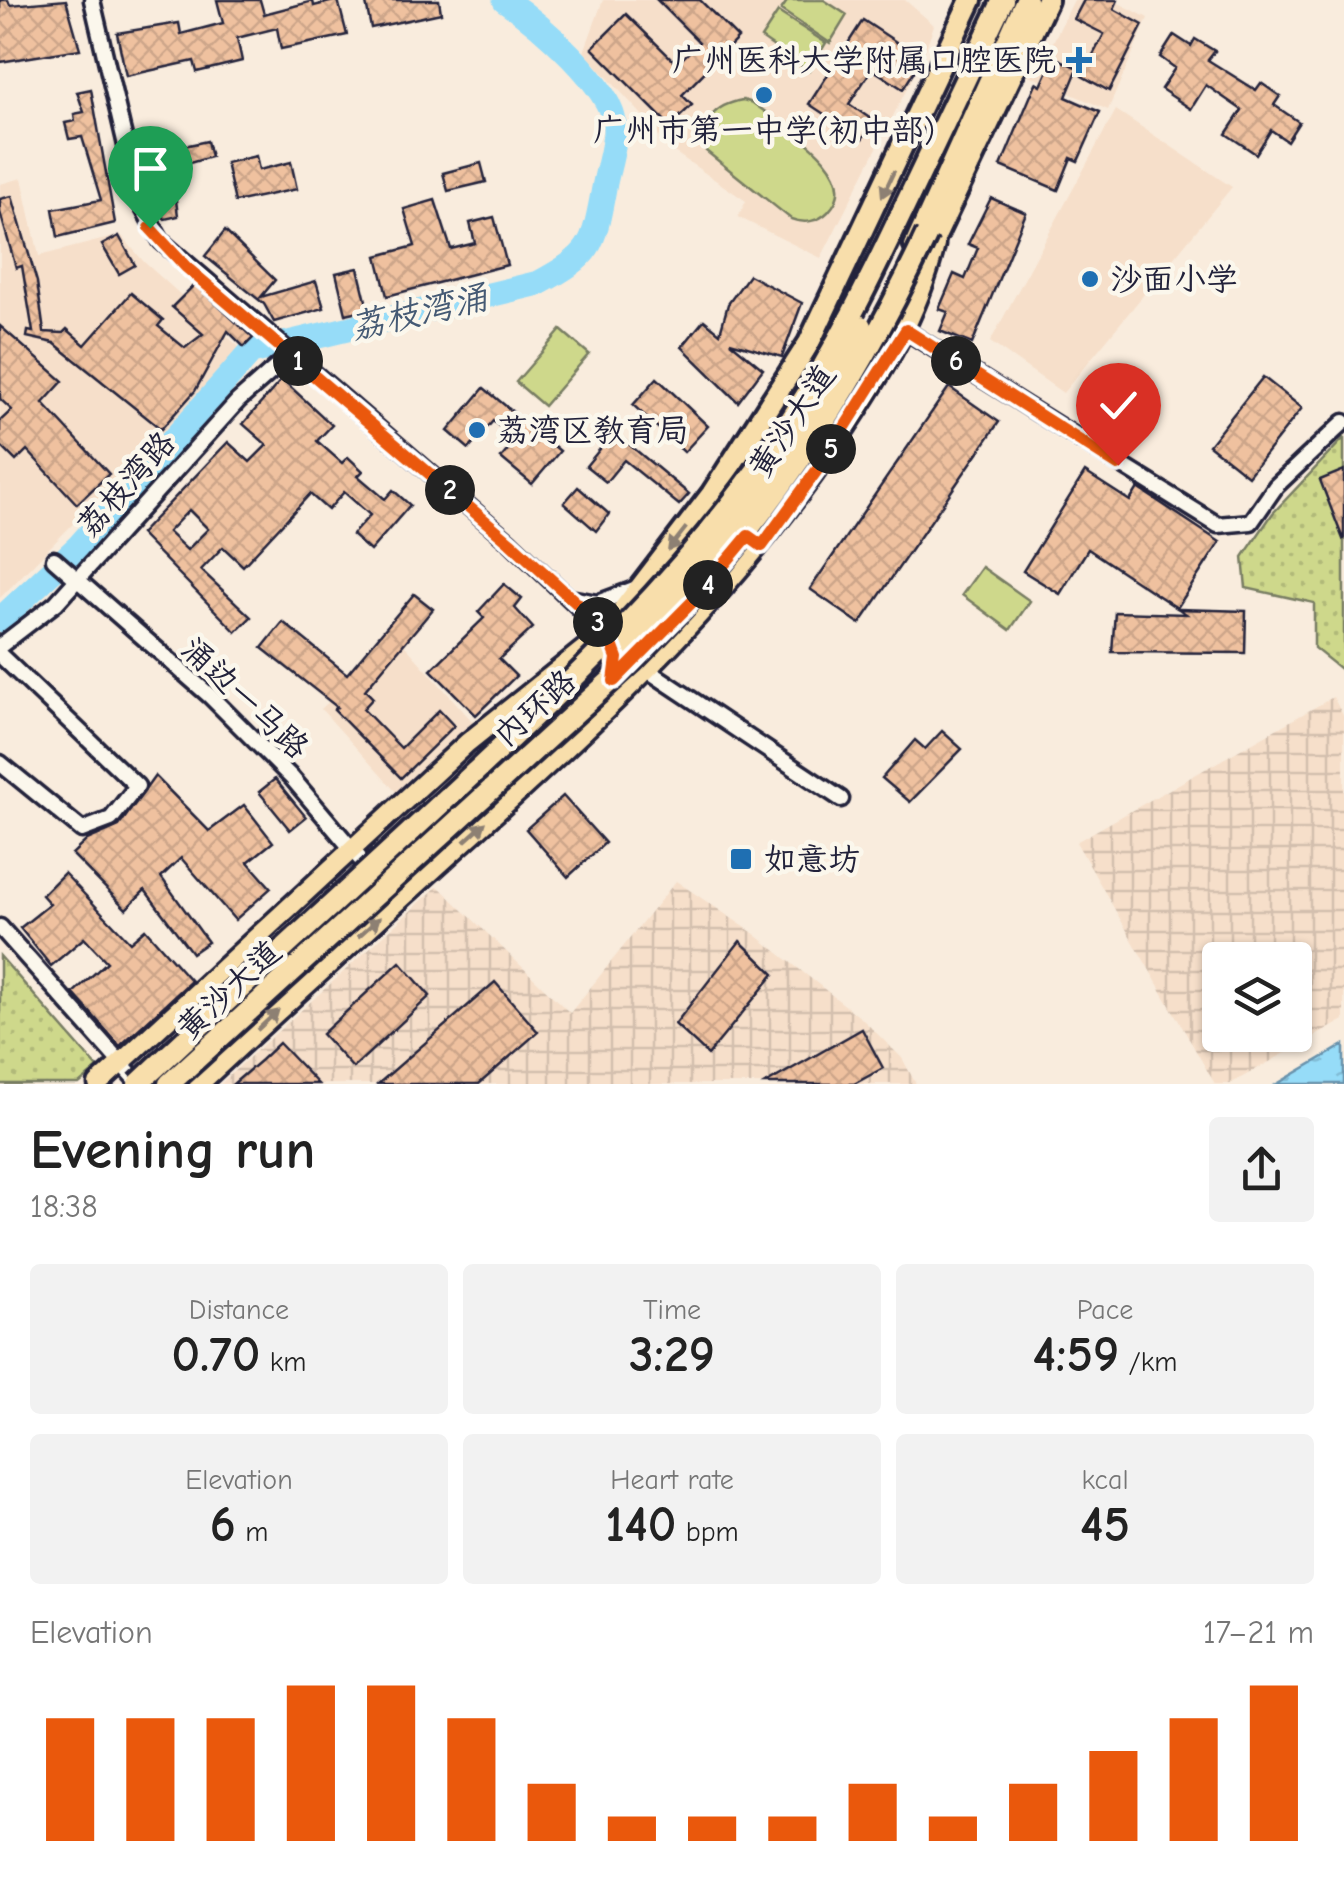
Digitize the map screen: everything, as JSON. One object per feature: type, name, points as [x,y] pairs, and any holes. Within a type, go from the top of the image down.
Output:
[{"type":"highway","name":"黄沙大道","points":[[131,1078],[544,701],[607,631],[712,494],[828,310],[971,0]]},
{"type":"highway","points":[[957,96],[992,0]]},
{"type":"highway","name":"内环路","points":[[131,1078],[548,704],[664,586],[732,503],[795,413],[908,216],[957,96],[1003,0]]},
{"type":"highway","name":"黄沙大道","points":[[755,541],[856,381],[938,233],[1047,0]]},
{"type":"highway","points":[[492,786],[640,633],[756,498],[839,368],[908,216],[995,54],[1026,6]]},
{"type":"highway","points":[[856,381],[1026,6]]},
{"type":"highway","name":"内环路","points":[[182,1082],[492,786],[632,661],[692,600],[806,456],[881,330],[1026,6]]},
{"type":"highway","points":[[712,494],[709,504],[714,523],[730,535],[755,541]]},
{"type":"highway","name":"黄沙大道","points":[[182,1082],[395,890],[614,681]]},
{"type":"main road","points":[[395,890],[649,671],[830,451],[906,330],[925,285],[938,233]]},
{"type":"main road","name":"黄沙大道","points":[[614,681],[755,541]]},
{"type":"main road","points":[[98,1084],[131,1078],[213,976],[467,743],[607,631]]},
{"type":"main road","points":[[213,976],[228,993]]},
{"type":"street","points":[[92,0],[143,214],[172,254],[574,598],[607,631],[617,658],[614,681]]},
{"type":"street","points":[[906,330],[1218,525],[1251,522],[1276,486],[1344,422]]},
{"type":"street","name":"荔枝湾路","points":[[0,646],[39,618],[76,581],[238,402],[290,355]]},
{"type":"street","name":"涌边一马路","points":[[54,559],[210,696],[292,778],[366,866]]},
{"type":"street","points":[[574,598],[585,603],[616,599],[642,583]]},
{"type":"street","points":[[0,655],[137,786],[110,818],[82,830],[0,763]]},
{"type":"street","points":[[649,671],[841,799]]},
{"type":"street","points":[[0,927],[131,1078]]},
{"type":"shaded area","name":"广州市第一中学(初中部)","points":[[603,0],[905,0],[934,25],[922,59],[821,258],[738,217],[746,201],[661,143],[656,130],[584,52]]},
{"type":"shaded area","name":"广州医科大学附属口腔医院","points":[[1074,0],[1113,0],[1148,18],[1108,110],[1022,72],[1034,49],[1048,52]]},
{"type":"shaded area","name":"沙面小学","points":[[1116,110],[1232,187],[1063,393],[990,342]]},
{"type":"shaded area","points":[[22,178],[39,256],[121,235],[144,262],[239,347],[187,408],[0,598],[0,184]]},
{"type":"shaded area","points":[[398,638],[473,722],[396,792],[321,709]]},
{"type":"shaded area","points":[[1333,697],[1344,717],[1344,1020],[1312,1038],[1312,942],[1202,942],[1202,1052],[1287,1052],[1230,1084],[1215,1084],[1076,842]]},
{"type":"shaded area","points":[[676,881],[752,932],[861,1018],[902,1058],[916,1084],[220,1084],[438,886],[570,1013]]},
{"type":"green space","points":[[788,0],[824,0],[847,15],[830,43],[781,10]]},
{"type":"green space","points":[[778,12],[826,43],[809,71],[761,38]]},
{"type":"green space","points":[[743,100],[799,136],[829,165],[837,181],[837,197],[820,218],[791,219],[706,151],[705,131],[711,116],[724,106]]},
{"type":"green space","points":[[561,330],[589,354],[544,406],[516,382]]},
{"type":"green space","points":[[1344,438],[1344,672],[1314,648],[1314,603],[1246,588],[1243,557],[1273,513]]},
{"type":"green space","points":[[982,567],[1030,601],[1010,630],[962,595]]},
{"type":"green space","points":[[0,956],[98,1068],[79,1084],[0,1084]]},
{"type":"water","points":[[1344,1045],[1344,1084],[1277,1084]]},
{"type":"building","points":[[0,0],[8,0],[10,5],[66,0],[80,49],[0,62]]},
{"type":"building","points":[[217,0],[260,0],[264,14],[313,1],[314,6],[338,0],[347,35],[281,49],[277,28],[237,38],[242,61],[197,72],[194,61],[126,76],[117,33],[179,23],[181,34],[223,23]]},
{"type":"building","points":[[439,0],[441,13],[371,28],[366,3]]},
{"type":"building","points":[[657,0],[700,0],[738,38],[682,95],[692,105],[670,126],[592,48],[626,14],[677,64],[699,42]]},
{"type":"building","points":[[1084,0],[1118,0],[1114,9],[1143,25],[1109,91],[1082,76],[1104,34],[1074,19]]},
{"type":"building","points":[[863,20],[922,59],[903,89],[872,69],[849,104],[874,121],[862,139],[809,104]]},
{"type":"building","points":[[1174,35],[1191,46],[1195,39],[1215,51],[1208,60],[1256,90],[1261,83],[1280,96],[1274,105],[1299,122],[1287,141],[1271,130],[1256,154],[1226,134],[1242,110],[1206,85],[1191,109],[1161,89],[1175,68],[1160,57]]},
{"type":"building","points":[[1054,57],[1078,68],[1066,97],[1100,112],[1078,161],[1071,158],[1058,190],[1001,166],[1036,83],[1041,86]]},
{"type":"building","points":[[91,89],[115,223],[58,237],[53,209],[101,200],[82,137],[69,139],[65,123],[75,121],[74,114],[84,112],[77,92]]},
{"type":"building","points":[[207,141],[211,157],[172,168],[178,216],[165,219],[157,211],[143,155]]},
{"type":"building","points":[[256,156],[259,170],[291,162],[297,189],[235,202],[226,163]]},
{"type":"building","points":[[481,163],[486,182],[448,191],[443,173]]},
{"type":"building","points":[[12,196],[37,282],[44,332],[63,333],[67,329],[85,345],[131,293],[163,320],[158,326],[185,348],[203,334],[172,307],[195,284],[253,338],[244,347],[228,331],[195,391],[161,429],[54,343],[27,337],[28,331],[33,332],[22,266],[16,268],[0,212],[0,199]]},
{"type":"building","points":[[991,198],[1026,213],[972,344],[940,331],[948,312],[939,309],[954,274],[965,279],[978,248],[968,244]]},
{"type":"building","points":[[435,200],[451,249],[475,243],[470,223],[494,217],[507,265],[387,296],[377,256],[415,246],[404,209]]},
{"type":"building","points":[[225,231],[275,280],[261,297],[316,281],[324,308],[274,322],[264,304],[205,256]]},
{"type":"building","points":[[119,236],[135,265],[119,274],[102,245]]},
{"type":"building","points":[[358,268],[368,309],[346,314],[336,273]]},
{"type":"building","points":[[749,275],[802,303],[782,357],[730,342],[763,369],[738,402],[682,347],[704,320],[720,333],[728,304]]},
{"type":"building","points":[[0,326],[63,381],[43,403],[109,474],[77,504],[27,450],[16,461],[0,445],[0,421],[12,410],[0,399]]},
{"type":"building","points":[[1263,377],[1302,408],[1248,476],[1209,445]]},
{"type":"building","points":[[657,378],[708,426],[684,452],[633,405]]},
{"type":"building","points":[[282,379],[332,425],[317,441],[342,463],[348,457],[363,471],[358,476],[385,499],[393,490],[410,505],[370,551],[352,535],[370,515],[344,492],[328,510],[310,494],[243,566],[223,547],[201,570],[251,617],[236,632],[140,534],[228,442],[250,462],[267,445],[243,424]],"holes":[[[189,510],[208,529],[187,550],[168,532]]]},
{"type":"building","points":[[949,387],[999,422],[860,624],[810,589]]},
{"type":"building","name":"荔湾区教育局","points":[[484,388],[560,451],[532,484],[501,458],[516,440],[493,421],[469,449],[448,431]]},
{"type":"building","points":[[614,432],[689,494],[679,505],[624,460],[606,482],[586,466]]},
{"type":"building","points":[[1344,470],[1344,538],[1343,539],[1320,480]]},
{"type":"building","points":[[1085,472],[1130,501],[1138,488],[1220,542],[1177,608],[1088,549],[1060,594],[1023,571]]},
{"type":"building","points":[[578,487],[609,514],[596,531],[564,503]]},
{"type":"building","points":[[504,584],[522,599],[515,608],[533,628],[499,659],[516,676],[476,715],[431,670],[484,618],[478,612]]},
{"type":"building","points":[[414,594],[433,609],[365,690],[373,698],[363,709],[401,748],[439,710],[454,726],[401,778],[334,710],[337,707],[262,648],[283,622],[347,674]]},
{"type":"building","points":[[1179,609],[1246,611],[1245,653],[1112,652],[1115,612],[1186,614]]},
{"type":"building","points":[[942,731],[962,749],[910,802],[882,778],[915,740],[925,749]]},
{"type":"building","points":[[155,776],[209,831],[244,805],[273,842],[248,862],[271,888],[235,920],[181,858],[161,877],[208,942],[192,953],[145,890],[126,909],[72,854],[87,840],[119,826]]},
{"type":"building","points":[[275,779],[306,817],[290,830],[259,792]]},
{"type":"building","points":[[563,796],[605,843],[568,877],[526,829]]},
{"type":"building","points":[[64,873],[130,942],[145,929],[191,981],[120,1046],[73,993],[107,962],[84,938],[51,966],[20,928],[50,904],[42,895]]},
{"type":"building","points":[[740,941],[774,974],[708,1055],[675,1024]]},
{"type":"building","points":[[400,962],[430,996],[353,1068],[322,1034]]},
{"type":"building","points":[[495,982],[538,1032],[479,1084],[378,1084]]},
{"type":"building","points":[[862,1029],[883,1068],[854,1084],[765,1084]]},
{"type":"building","points":[[279,1043],[318,1084],[233,1084],[261,1060]]},
{"type":"waterway","name":"荔枝湾涌","points":[[0,620],[78,547],[251,352],[539,283],[580,256],[597,224],[614,142],[611,110],[571,56],[505,0]]},
{"type":"place","name":"广州医科大学附属口腔医院","points":[[1079,60]]},
{"type":"place","name":"广州市第一中学(初中部)","points":[[764,95]]},
{"type":"place","name":"沙面小学","points":[[1090,279]]},
{"type":"place","name":"荔湾区教育局","points":[[477,430]]},
{"type":"place","name":"如意坊","points":[[741,859]]},
{"type":"route","points":[[150,228],[186,267],[574,598],[613,642],[617,658],[614,681],[697,597],[748,536],[762,546],[823,462],[906,330],[1052,418],[1118,465]]}]
